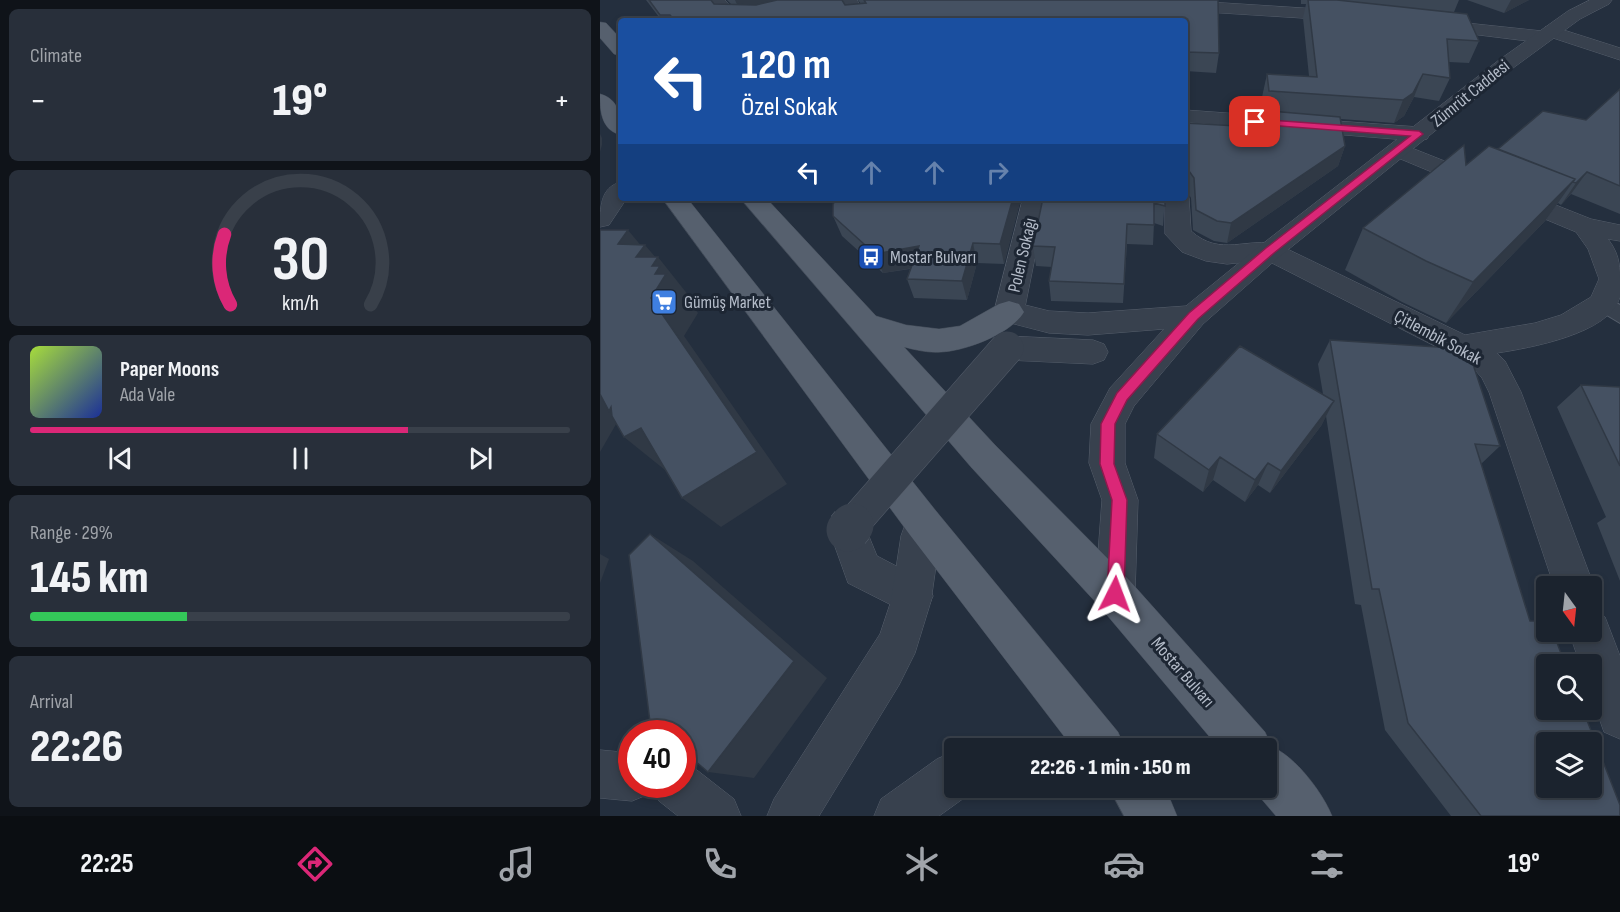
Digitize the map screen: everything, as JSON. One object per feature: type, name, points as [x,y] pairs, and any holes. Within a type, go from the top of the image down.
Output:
[{"type":"main road","points":[[600,27],[618,47]]},
{"type":"main road","points":[[600,100],[618,124]]},
{"type":"main road","points":[[676,201],[923,523],[1094,738]]},
{"type":"main road","name":"Mostar Bulvarı","points":[[755,201],[984,456],[1115,594],[1240,738]]},
{"type":"main road","points":[[864,324],[925,341],[942,342],[968,337],[1009,312]]},
{"type":"main road","points":[[1277,781],[1308,816]]},
{"type":"street","points":[[715,0],[738,18]]},
{"type":"street","points":[[848,0],[858,18]]},
{"type":"street","name":"Zümrüt Caddesi","points":[[1115,594],[1120,500],[1107,464],[1108,424],[1122,396],[1193,316],[1270,251],[1506,64],[1574,15],[1603,0]]},
{"type":"street","points":[[1161,5],[1301,6],[1369,18]]},
{"type":"street","points":[[1414,22],[1547,34],[1620,54]]},
{"type":"street","points":[[1188,116],[1409,142],[1585,226],[1620,233]]},
{"type":"street","points":[[600,219],[618,193]]},
{"type":"street","name":"Polen Sokağı","points":[[1009,312],[1034,201]]},
{"type":"street","points":[[1177,201],[1178,234],[1191,246],[1206,252],[1227,255],[1270,251]]},
{"type":"street","points":[[1461,347],[1550,330],[1611,309],[1613,279],[1601,248],[1585,226]]},
{"type":"street","name":"Çitlembik Sokak","points":[[1270,251],[1481,356],[1494,370],[1505,392],[1570,576]]},
{"type":"street","points":[[1009,312],[1049,322],[1088,324],[1193,316]]},
{"type":"street","points":[[913,596],[862,569],[848,530],[1007,348],[1093,352]]},
{"type":"street","points":[[791,816],[889,661],[904,627],[913,596],[917,574],[916,553],[923,523]]},
{"type":"street","points":[[1594,642],[1620,716]]},
{"type":"street","points":[[600,774],[618,776]]},
{"type":"street","points":[[898,816],[944,783]]},
{"type":"street","points":[[694,798],[717,816]]},
{"type":"building","points":[[649,0],[711,0],[714,4],[756,5],[777,0],[842,0],[845,5],[866,3],[864,0],[1218,0],[1219,53],[1188,52],[1188,18],[672,18],[670,15],[660,15]]},
{"type":"building","points":[[1308,0],[1337,0],[1467,14],[1479,41],[1447,39],[1450,78],[1423,74],[1413,93],[1403,100],[1269,91],[1267,74],[1317,77]]},
{"type":"building","points":[[1620,89],[1620,186],[1587,172],[1576,183],[1573,182],[1575,179],[1498,149],[1543,111],[1586,120]]},
{"type":"building","points":[[1270,111],[1340,117],[1345,146],[1231,223],[1217,221],[1196,210],[1194,178],[1188,172],[1188,123],[1272,128]]},
{"type":"building","points":[[1464,145],[1466,165],[1489,146],[1575,179],[1473,282],[1426,261],[1363,228]]},
{"type":"building","points":[[835,201],[1012,201],[1000,244],[973,243],[962,281],[907,279],[919,246],[875,254],[833,216]]},
{"type":"building","points":[[1042,201],[1165,201],[1165,206],[1154,203],[1154,225],[1127,224],[1124,284],[1049,281],[1055,247],[1033,246]]},
{"type":"building","points":[[600,230],[628,230],[618,244],[645,245],[636,257],[658,257],[652,266],[660,266],[655,274],[666,274],[651,298],[757,452],[682,498],[641,428],[624,437],[612,416],[611,407],[609,411],[600,394]]},
{"type":"building","points":[[1330,340],[1468,349],[1500,446],[1475,444],[1530,621],[1536,621],[1536,642],[1557,642],[1561,654],[1536,654],[1536,720],[1587,720],[1592,732],[1536,732],[1536,798],[1602,798],[1602,759],[1620,805],[1620,816],[1481,816],[1408,723],[1379,589],[1372,589]]},
{"type":"building","points":[[1240,346],[1334,401],[1281,471],[1268,463],[1255,480],[1220,457],[1209,470],[1157,434]]},
{"type":"building","points":[[1581,385],[1620,387],[1620,466]]},
{"type":"building","points":[[650,534],[794,661],[708,772],[696,762],[696,720],[650,720],[629,555]]},
{"type":"place","name":"Mostar Bulvarı","points":[[871,257]]},
{"type":"place","name":"Gümüş Market","points":[[664,302]]},
{"type":"route","points":[[1115,594],[1120,500],[1107,464],[1108,424],[1122,396],[1193,316],[1270,251],[1419,134],[1255,122]]}]
